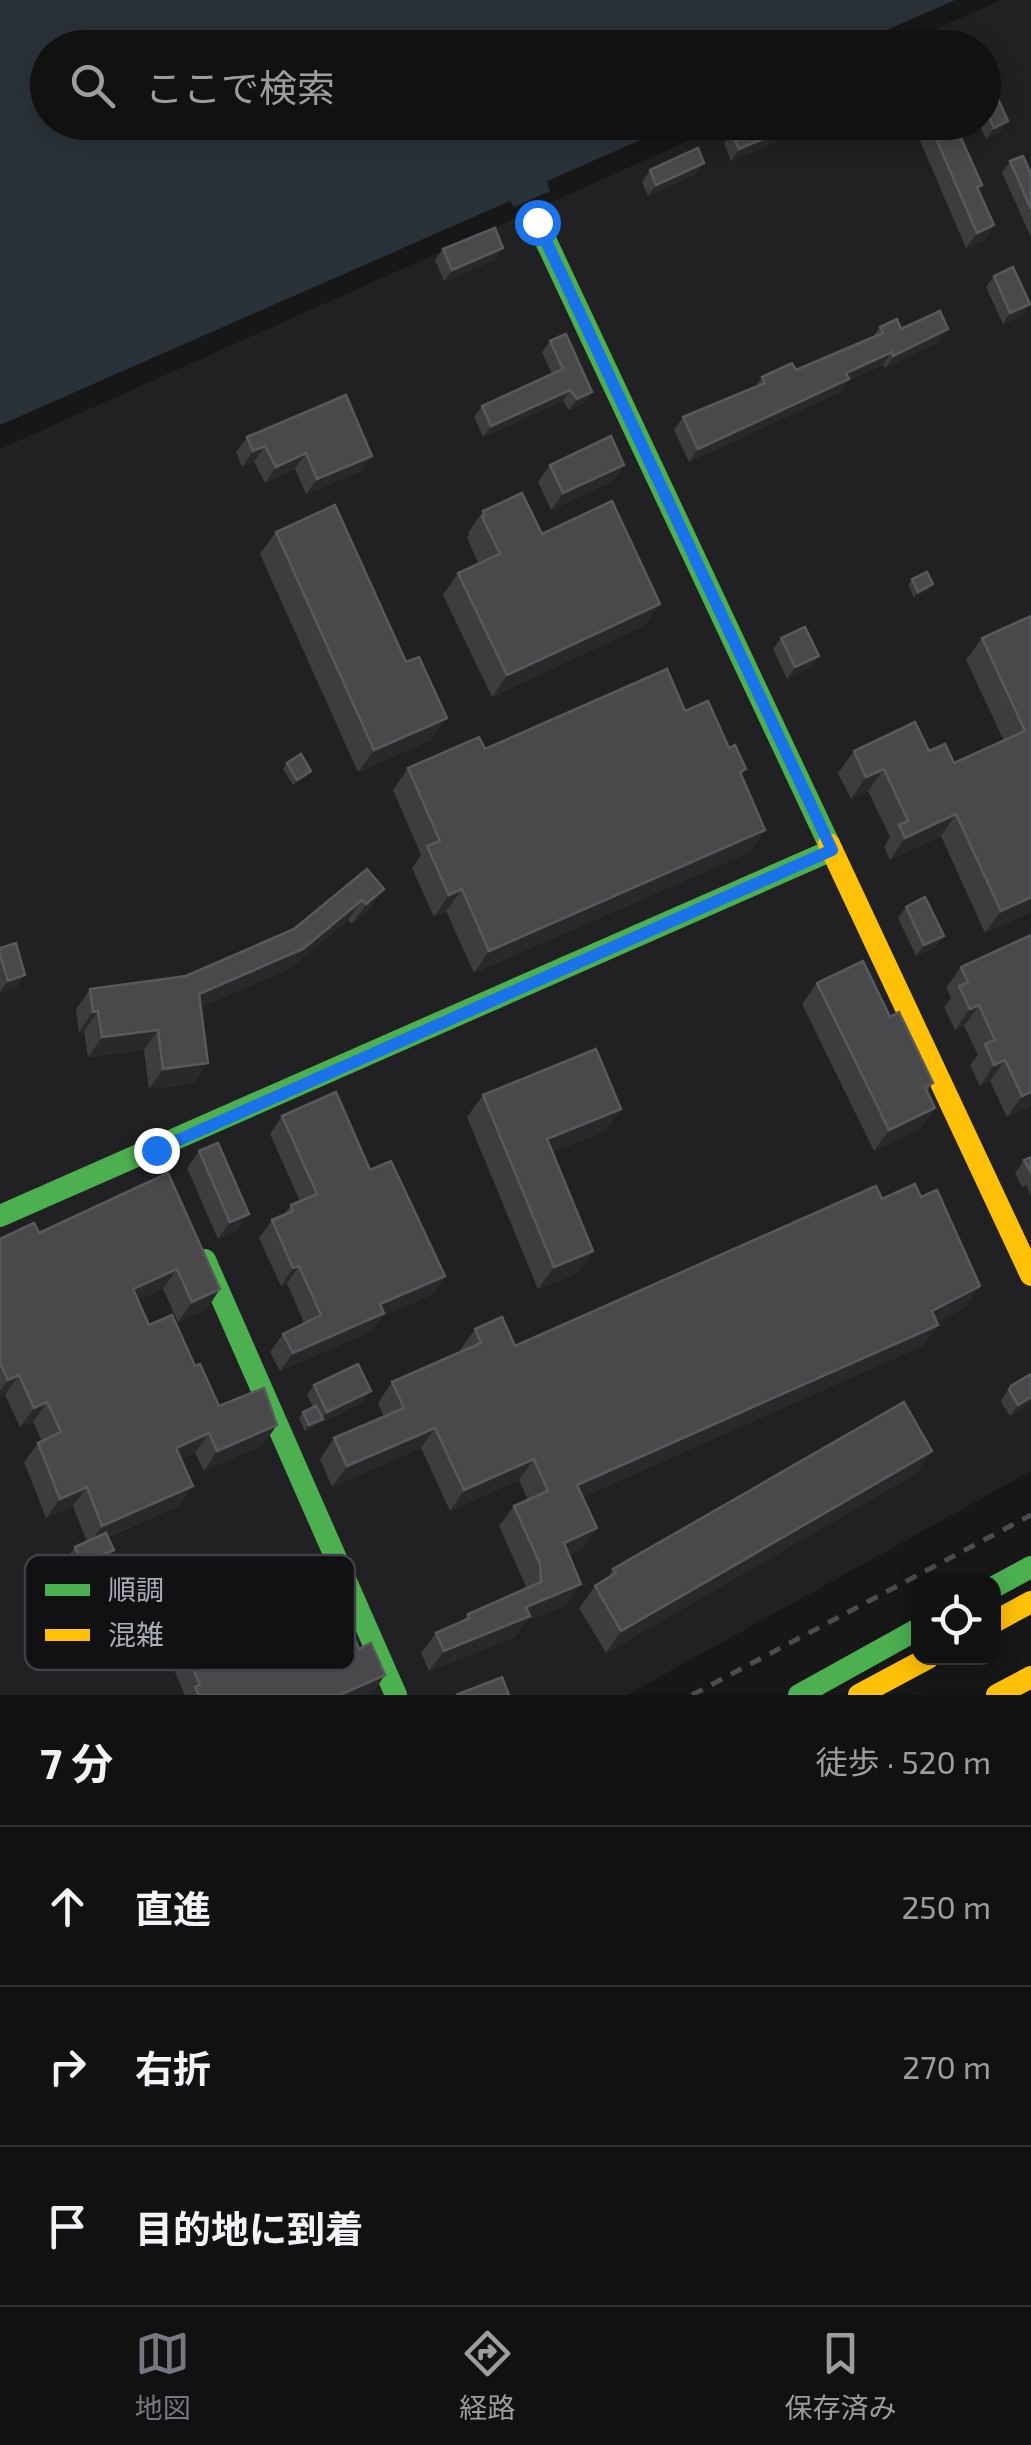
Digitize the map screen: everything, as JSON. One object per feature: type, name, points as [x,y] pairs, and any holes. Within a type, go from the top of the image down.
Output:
[{"type":"main road","points":[[537,222],[1031,1275]]},
{"type":"main road","points":[[0,1216],[160,1159],[832,850]]},
{"type":"main road","points":[[196,1241],[334,1555]]},
{"type":"main road","points":[[1001,1584],[1031,1567]]},
{"type":"main road","points":[[355,1602],[396,1695]]},
{"type":"main road","points":[[1001,1618],[1031,1602]]},
{"type":"main road","points":[[799,1695],[911,1633]]},
{"type":"main road","points":[[858,1695],[915,1665]]},
{"type":"main road","points":[[997,1695],[1031,1677]]},
{"type":"shaded area","points":[[0,0],[955,0],[887,30],[30,30],[30,140],[640,140],[547,181],[550,191],[514,207],[510,201],[0,425]]},
{"type":"shaded area","points":[[1001,0],[1031,0],[1031,1471],[627,1695],[0,1695],[0,449],[690,140],[1001,140],[1001,30],[933,30]]},
{"type":"building","points":[[1001,106],[1008,121],[1001,124]]},
{"type":"building","points":[[735,140],[760,140],[739,149]]},
{"type":"building","points":[[937,140],[962,140],[982,185],[977,187],[994,225],[977,233]]},
{"type":"building","points":[[698,148],[704,163],[656,185],[650,170]]},
{"type":"building","points":[[1023,156],[1031,174],[1031,209],[1010,161]]},
{"type":"building","points":[[495,228],[503,248],[452,270],[443,249]]},
{"type":"building","points":[[1013,267],[1030,304],[1010,313],[994,276]]},
{"type":"building","points":[[940,311],[948,329],[893,356],[892,352],[846,373],[849,379],[698,449],[683,417],[765,383],[762,377],[792,363],[796,370],[883,333],[880,327],[897,319],[901,329]]},
{"type":"building","points":[[566,334],[592,392],[577,399],[570,390],[491,426],[482,406],[563,369],[550,341]]},
{"type":"building","points":[[346,395],[372,456],[317,479],[306,453],[276,467],[265,446],[253,451],[247,437]]},
{"type":"building","points":[[611,436],[624,465],[563,493],[550,465]]},
{"type":"building","points":[[522,493],[542,534],[612,501],[660,604],[507,675],[458,573],[500,554],[482,517],[483,511]]},
{"type":"building","points":[[335,505],[406,662],[419,657],[447,718],[374,750],[276,532]]},
{"type":"building","points":[[927,572],[933,584],[918,592],[912,579]]},
{"type":"building","points":[[1031,616],[1031,897],[1001,911],[956,814],[905,838],[899,825],[908,821],[884,769],[866,777],[854,751],[915,722],[929,751],[945,744],[954,763],[1025,731],[982,638]]},
{"type":"building","points":[[805,627],[819,656],[795,667],[781,638]]},
{"type":"building","points":[[667,669],[685,711],[708,701],[729,748],[735,745],[746,769],[740,772],[765,830],[489,951],[462,889],[449,895],[427,846],[440,841],[408,768],[479,737],[485,749]]},
{"type":"building","points":[[301,754],[311,771],[297,780],[287,763]]},
{"type":"building","points":[[367,869],[384,889],[366,904],[362,900],[303,949],[199,994],[208,1063],[163,1069],[158,1030],[102,1037],[90,989],[186,976],[294,929]]},
{"type":"building","points":[[925,897],[944,936],[924,945],[906,907]]},
{"type":"building","points":[[1031,935],[1031,1092],[1022,1096],[1005,1060],[994,1065],[985,1044],[995,1040],[979,1005],[970,1009],[959,986],[968,982],[961,967]]},
{"type":"building","points":[[16,943],[25,975],[8,981],[0,948]]},
{"type":"building","points":[[863,961],[890,1017],[899,1012],[933,1083],[925,1087],[935,1108],[889,1130],[817,983]]},
{"type":"building","points":[[596,1049],[621,1109],[547,1139],[593,1251],[554,1267],[483,1095]]},
{"type":"building","points":[[336,1092],[370,1170],[391,1161],[445,1276],[380,1304],[384,1313],[293,1353],[283,1334],[321,1315],[299,1266],[293,1268],[272,1220],[293,1211],[291,1205],[317,1194],[282,1116]]},
{"type":"building","points":[[218,1143],[249,1214],[230,1222],[199,1151]]},
{"type":"building","points":[[168,1173],[220,1289],[192,1302],[177,1269],[133,1289],[149,1325],[172,1315],[219,1406],[264,1388],[277,1425],[217,1451],[209,1433],[176,1448],[193,1486],[102,1526],[87,1487],[60,1499],[38,1443],[61,1432],[47,1402],[34,1408],[19,1375],[8,1380],[0,1363],[0,1239],[34,1223],[39,1233]]},
{"type":"building","points":[[915,1184],[921,1197],[937,1190],[980,1286],[932,1311],[938,1325],[577,1485],[597,1528],[564,1543],[581,1584],[526,1607],[530,1616],[444,1651],[436,1633],[470,1618],[468,1614],[541,1582],[540,1564],[514,1506],[548,1491],[534,1459],[464,1490],[435,1428],[347,1466],[334,1438],[404,1408],[392,1382],[481,1343],[475,1329],[502,1317],[515,1346],[876,1186],[882,1199]]},
{"type":"building","points":[[358,1364],[371,1391],[327,1412],[314,1385]]},
{"type":"building","points":[[1031,1374],[1031,1397],[1018,1405],[1009,1390]]},
{"type":"building","points":[[904,1402],[932,1451],[621,1631],[595,1586],[616,1573],[613,1569]]},
{"type":"building","points":[[316,1406],[323,1419],[309,1425],[303,1412]]},
{"type":"building","points":[[106,1533],[114,1550],[103,1555],[78,1555],[75,1547]]},
{"type":"building","points":[[355,1639],[359,1649],[371,1643],[385,1675],[340,1695],[199,1695],[195,1687],[200,1685],[194,1670],[355,1670]]},
{"type":"building","points":[[502,1677],[509,1695],[456,1695]]},
{"type":"railway","points":[[692,1695],[1031,1515]]},
{"type":"traffic: fast","points":[[537,222],[829,844]]},
{"type":"traffic: fast","points":[[0,1216],[832,850]]},
{"type":"traffic: fast","points":[[205,1260],[335,1555]]},
{"type":"traffic: fast","points":[[1001,1583],[1031,1567]]},
{"type":"traffic: fast","points":[[355,1602],[396,1695]]},
{"type":"traffic: fast","points":[[799,1695],[911,1633]]},
{"type":"traffic: slow","points":[[829,844],[1031,1275]]},
{"type":"traffic: slow","points":[[1001,1618],[1031,1602]]},
{"type":"traffic: slow","points":[[859,1695],[915,1665]]},
{"type":"traffic: slow","points":[[997,1695],[1031,1677]]},
{"type":"route","points":[[156,1150],[832,850],[537,222]]}]
